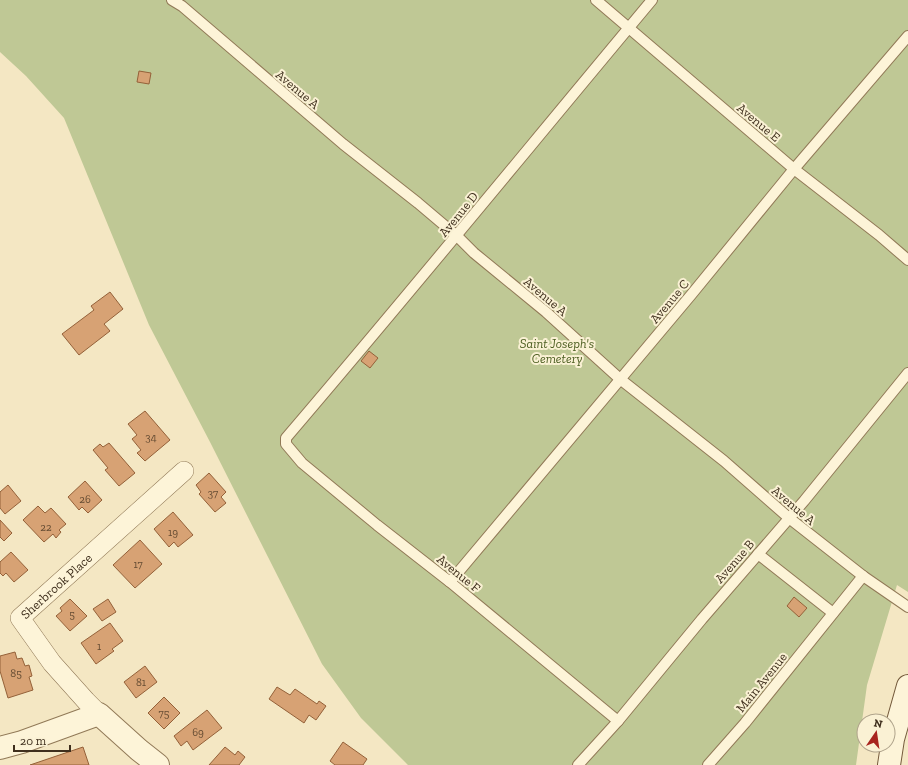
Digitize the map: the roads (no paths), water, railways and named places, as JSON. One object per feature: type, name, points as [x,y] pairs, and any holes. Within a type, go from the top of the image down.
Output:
[{"type":"street","name":"Sherbrook Place","points":[[99,714],[86,702],[52,663],[20,618],[184,471]]},
{"type":"street","points":[[889,765],[893,739],[902,727],[908,686]]},
{"type":"street","points":[[0,748],[22,742],[99,714],[158,765]]},
{"type":"lane","name":"Avenue A","points":[[172,0],[184,3],[337,139],[457,236],[474,253],[546,312],[620,379],[724,461],[789,518],[863,576],[908,607]]},
{"type":"lane","name":"Avenue E","points":[[596,0],[794,169],[879,235],[908,260]]},
{"type":"lane","name":"Avenue D","points":[[286,444],[286,438],[457,236],[518,160],[652,0]]},
{"type":"lane","name":"Avenue C","points":[[450,582],[794,169],[908,36]]},
{"type":"lane","name":"Avenue B","points":[[578,765],[618,721],[702,619],[789,518],[908,373]]},
{"type":"lane","name":"Avenue F","points":[[286,444],[302,463],[377,525],[450,582],[618,721]]},
{"type":"lane","points":[[758,554],[833,613]]},
{"type":"lane","name":"Main Avenue","points":[[708,765],[745,723],[863,576]]},
{"type":"park label","name":"Saint Joseph's Cemetery","points":[[557,350]]}]
